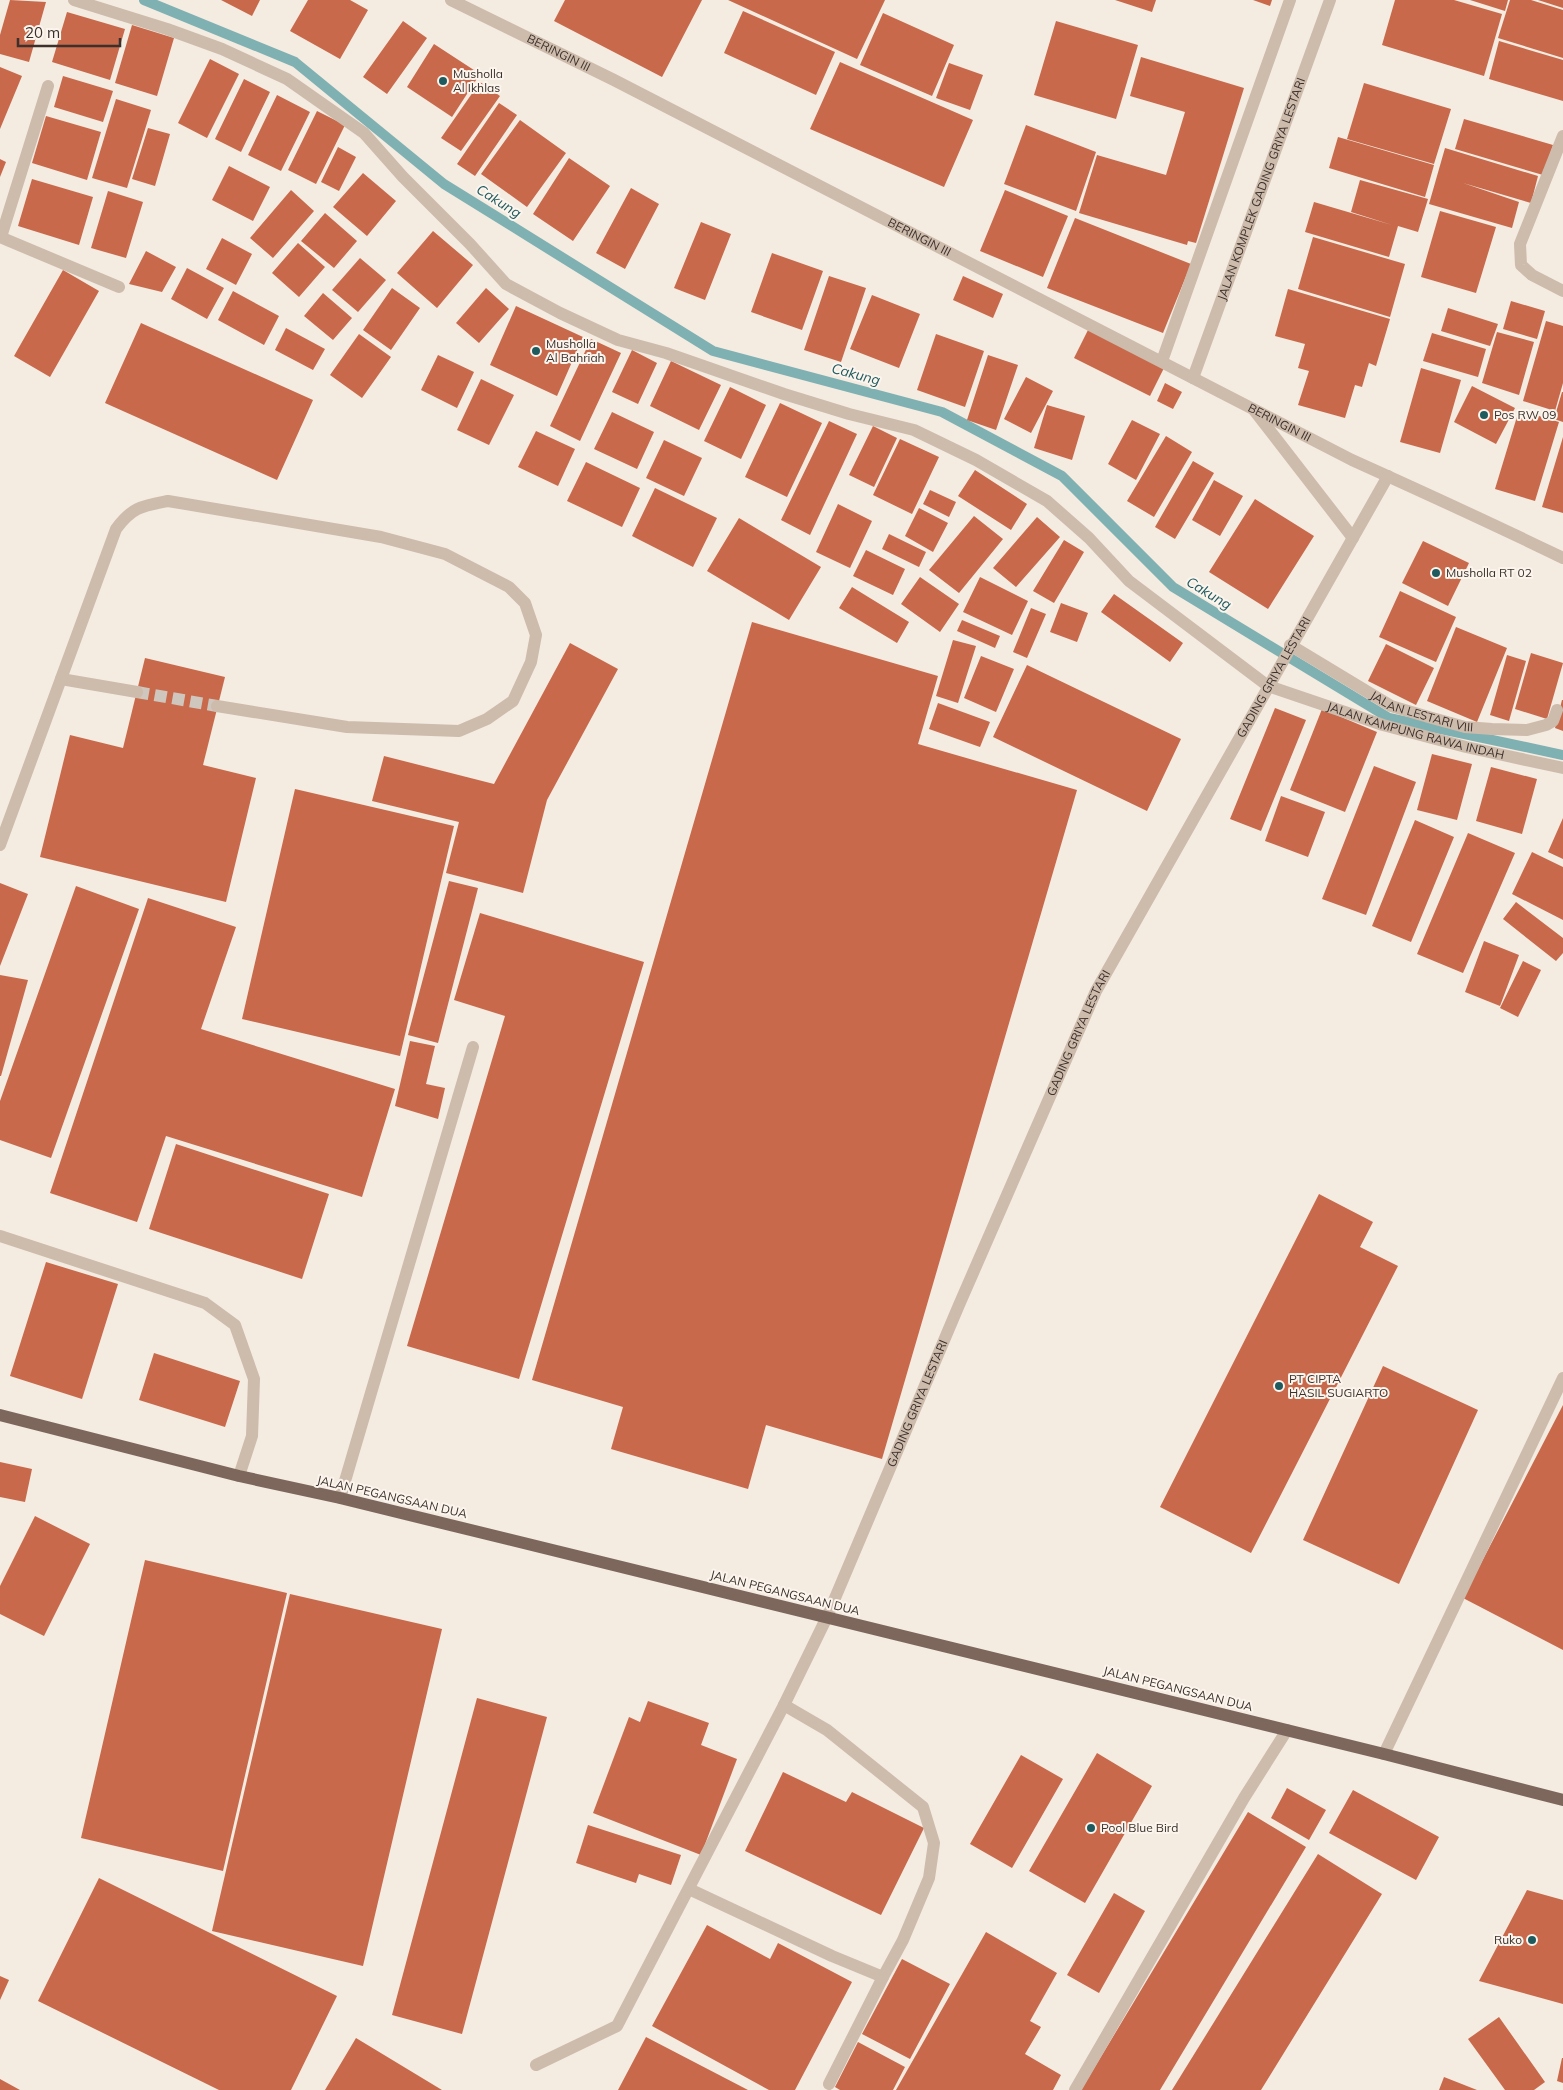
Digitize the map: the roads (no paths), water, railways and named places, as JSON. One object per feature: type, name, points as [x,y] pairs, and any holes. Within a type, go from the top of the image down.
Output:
[{"type":"main road","name":"JALAN PEGANGSAAN DUA","points":[[0,1415],[239,1476],[340,1498],[827,1617],[1563,1800]]},
{"type":"street","name":"JALAN KAMPUNG RAWA INDAH","points":[[74,0],[167,29],[222,49],[287,79],[364,133],[403,177],[470,244],[506,284],[560,313],[618,340],[666,353],[784,394],[914,430],[976,460],[1047,500],[1089,538],[1129,581],[1270,683],[1383,725],[1466,747],[1563,768]]},
{"type":"street","name":"BERINGIN III","points":[[451,0],[623,85],[1251,406],[1352,460],[1563,558]]},
{"type":"street","points":[[1162,361],[1290,0]]},
{"type":"street","name":"JALAN KOMPLEK GADING GRIYA LESTARI","points":[[1193,378],[1330,0]]},
{"type":"street","points":[[48,86],[0,237],[119,287]]},
{"type":"street","points":[[1563,136],[1520,244],[1521,265],[1532,275],[1563,290]]},
{"type":"street","points":[[1251,406],[1353,538]]},
{"type":"street","name":"GADING GRIYA LESTARI","points":[[536,2066],[617,2026],[784,1705],[827,1617],[959,1305],[1096,991],[1388,476]]},
{"type":"street","points":[[0,845],[116,529],[127,514],[147,505],[168,501],[381,537],[445,554],[508,587],[525,603],[536,635],[531,662],[513,701],[487,719],[459,731],[347,727],[217,706]]},
{"type":"street","name":"JALAN LESTARI VIII","points":[[1289,648],[1391,706],[1466,727],[1527,730],[1553,721],[1558,710]]},
{"type":"street","points":[[61,679],[137,692]]},
{"type":"street","points":[[340,1498],[473,1047]]},
{"type":"street","points":[[0,1236],[205,1303],[235,1325],[254,1379],[252,1436],[239,1476]]},
{"type":"street","points":[[1384,1754],[1563,1378]]},
{"type":"street","points":[[784,1705],[827,1730],[923,1807],[934,1843],[929,1878],[903,1940],[829,2084]]},
{"type":"street","points":[[1075,2090],[1239,1806],[1287,1730]]},
{"type":"street","points":[[689,1889],[832,1956],[883,1977]]},
{"type":"waterway","name":"Cakung","points":[[144,0],[295,62],[444,184],[713,351],[942,412],[1062,476],[1173,587],[1389,718],[1563,755]]},
{"type":"tunnel","points":[[137,692],[217,706]]},
{"type":"place","name":"Musholla Al Ikhlas","points":[[443,81]]},
{"type":"place","name":"Musholla Al Bahriah","points":[[536,351]]},
{"type":"place","name":"Pos RW 09","points":[[1484,415]]},
{"type":"place","name":"Musholla RT 02","points":[[1436,573]]},
{"type":"place","name":"PT CIPTA HASIL SUGIARTO","points":[[1279,1386]]},
{"type":"place","name":"Pool Blue Bird","points":[[1091,1828]]},
{"type":"place","name":"Ruko","points":[[1532,1940]]}]
